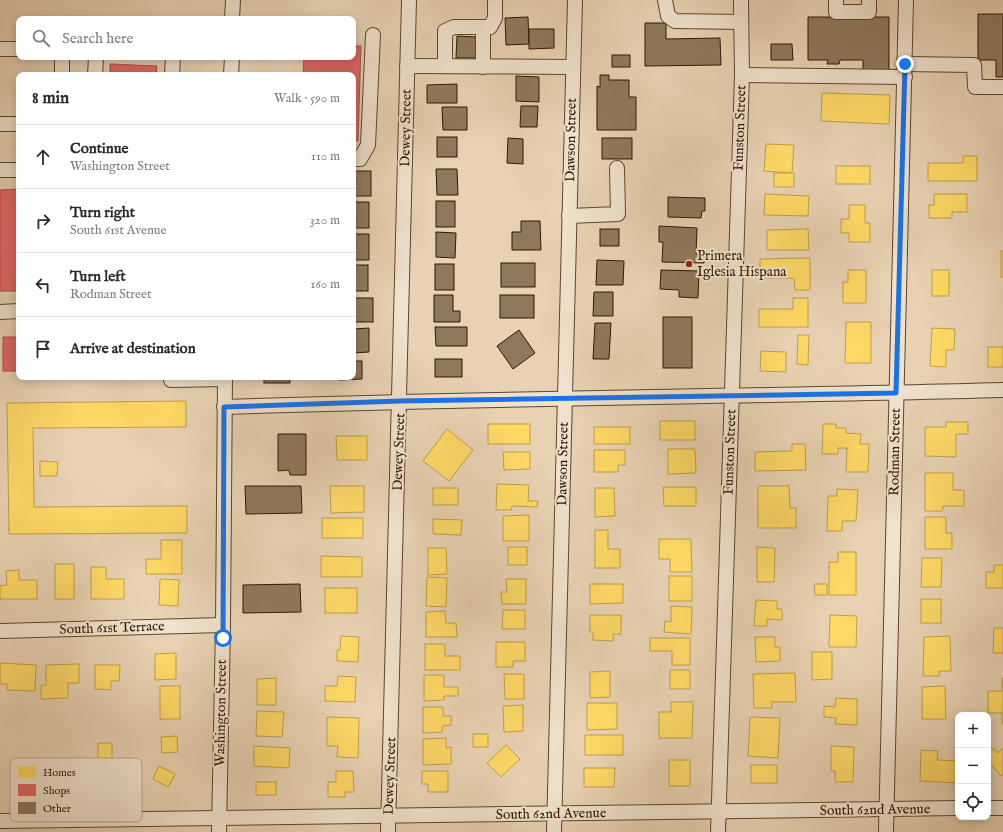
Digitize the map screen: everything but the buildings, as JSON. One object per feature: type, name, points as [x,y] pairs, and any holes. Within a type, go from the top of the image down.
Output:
[{"type":"street","points":[[232,16],[233,0]]},
{"type":"street","name":"Dewey Street","points":[[388,832],[409,0]]},
{"type":"street","points":[[445,66],[446,31],[454,27],[490,27],[495,18],[495,0]]},
{"type":"street","name":"Dawson Street","points":[[554,832],[575,0]]},
{"type":"street","points":[[665,0],[668,16],[676,21],[741,22]]},
{"type":"street","name":"Funston Street","points":[[718,832],[742,76],[741,0]]},
{"type":"street","points":[[836,0],[836,12],[869,12],[869,0]]},
{"type":"street","name":"Rodman Street","points":[[886,832],[906,0]]},
{"type":"street","points":[[483,28],[483,67]]},
{"type":"street","points":[[356,159],[360,159],[368,145],[373,35]]},
{"type":"street","points":[[0,49],[16,49]]},
{"type":"street","points":[[62,60],[62,72]]},
{"type":"street","points":[[96,60],[96,72]]},
{"type":"street","points":[[172,72],[173,60]]},
{"type":"street","points":[[231,72],[232,60]]},
{"type":"street","points":[[742,76],[905,70],[974,65],[975,87],[1003,87]]},
{"type":"street","points":[[407,66],[573,67]]},
{"type":"street","points":[[0,124],[16,124]]},
{"type":"street","points":[[569,216],[618,214],[617,168]]},
{"type":"street","points":[[0,170],[16,170]]},
{"type":"street","points":[[0,312],[16,311]]},
{"type":"street","name":"Washington Street","points":[[219,832],[223,625],[225,380]]},
{"type":"street","points":[[224,407],[400,401],[732,397],[1003,390]]},
{"type":"street","name":"South 61st Terrace","points":[[0,632],[223,625]]},
{"type":"street","name":"South 62nd Avenue","points":[[142,821],[219,817],[389,817],[955,808]]},
{"type":"street","points":[[991,808],[1003,808]]},
{"type":"street","name":"South 62nd Avenue","points":[[0,821],[23,826],[110,822]]},
{"type":"place","name":"Primera Iglesia Hispana","points":[[689,264]]},
{"type":"route","points":[[223,638],[224,407],[400,401],[732,397],[896,393],[905,64]]}]
